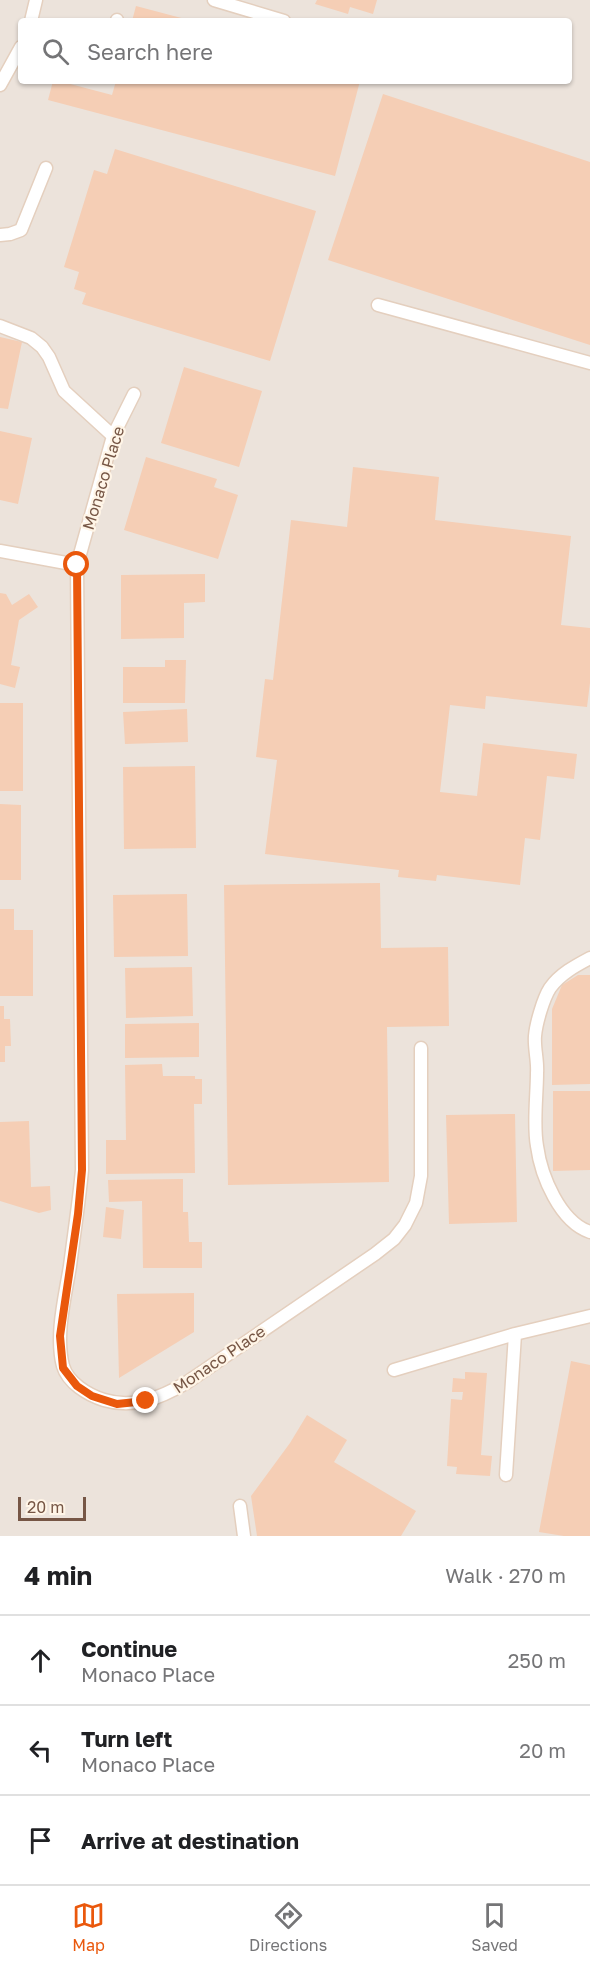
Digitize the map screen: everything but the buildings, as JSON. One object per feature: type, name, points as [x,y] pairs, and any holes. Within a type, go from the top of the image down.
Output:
[{"type":"lane","points":[[32,18],[36,0]]},
{"type":"lane","points":[[214,0],[274,18]]},
{"type":"lane","points":[[0,85],[18,52]]},
{"type":"lane","points":[[0,235],[21,230],[46,168]]},
{"type":"lane","points":[[378,305],[590,363]]},
{"type":"lane","points":[[0,326],[24,335],[42,347],[64,391],[113,436]]},
{"type":"lane","name":"Monaco Place","points":[[134,394],[113,436],[77,565],[82,1170],[78,1214],[60,1336],[63,1368],[77,1386],[92,1396],[117,1404],[146,1401],[164,1396],[394,1239],[405,1225],[416,1203],[421,1176],[421,1048]]},
{"type":"lane","points":[[0,551],[77,565]]},
{"type":"lane","points":[[590,958],[571,968],[550,989],[540,1014],[535,1037],[536,1145],[540,1161],[549,1188],[566,1216],[582,1229],[590,1232]]},
{"type":"lane","points":[[394,1370],[515,1334],[590,1316]]},
{"type":"lane","points":[[506,1475],[515,1334]]},
{"type":"lane","points":[[240,1506],[244,1536]]},
{"type":"shaded area","points":[[0,0],[590,0],[590,1536],[0,1536]]},
{"type":"route","points":[[77,565],[82,1170],[78,1214],[60,1336],[63,1368],[77,1386],[92,1396],[117,1404],[146,1401]]}]
